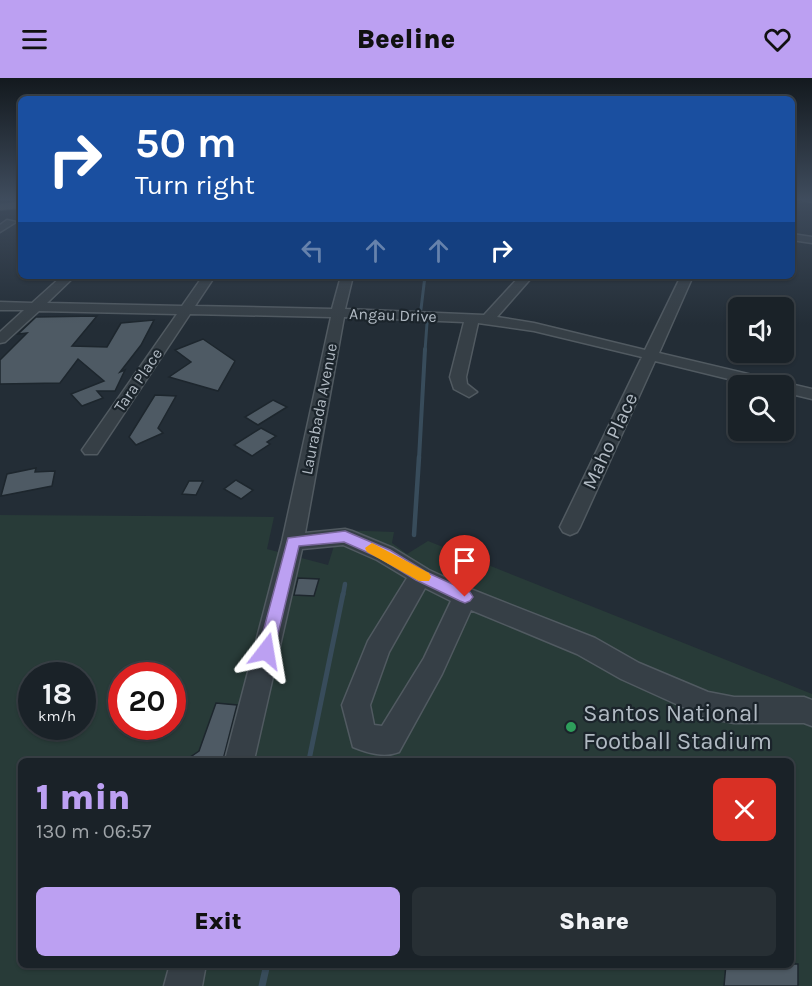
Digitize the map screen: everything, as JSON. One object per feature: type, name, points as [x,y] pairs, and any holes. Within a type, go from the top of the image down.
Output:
[{"type":"street","points":[[0,339],[66,279]]},
{"type":"street","name":"Tara Place","points":[[90,450],[207,279]]},
{"type":"street","name":"Laurabada Avenue","points":[[239,758],[293,542],[346,279]]},
{"type":"street","points":[[488,319],[524,279]]},
{"type":"street","name":"Maho Place","points":[[570,528],[686,279]]},
{"type":"street","name":"Angau Drive","points":[[0,306],[338,313],[488,319],[733,375]]},
{"type":"street","points":[[469,392],[460,386],[458,377],[472,318]]},
{"type":"street","points":[[794,390],[812,394]]},
{"type":"street","points":[[293,542],[345,537],[385,554],[421,576],[465,597],[586,646],[630,671],[707,705],[734,710],[804,710],[812,713]]},
{"type":"street","points":[[421,576],[402,604],[377,650],[356,705],[363,737],[389,742],[433,666],[465,597]]},
{"type":"street","points":[[183,986],[187,968]]},
{"type":"green space","points":[[0,515],[274,517],[267,549],[328,565],[339,530],[394,532],[392,543],[407,554],[428,541],[812,694],[812,986],[0,986]]},
{"type":"building","points":[[97,316],[72,346],[107,347],[121,323],[154,320],[141,345],[120,372],[125,370],[115,391],[97,391],[103,398],[82,406],[71,394],[104,381],[78,359],[60,383],[0,384],[0,360],[27,333],[18,334],[36,317]]},
{"type":"building","points":[[203,339],[235,361],[218,391],[169,377],[191,362],[175,350]]},
{"type":"building","points":[[155,395],[176,396],[158,428],[163,433],[136,445],[129,437]]},
{"type":"building","points":[[273,400],[287,407],[258,425],[245,417]]},
{"type":"building","points":[[261,428],[276,436],[267,442],[270,444],[252,456],[234,445]]},
{"type":"building","points":[[36,468],[35,472],[55,471],[52,486],[1,496],[7,474]]},
{"type":"building","points":[[236,480],[253,490],[241,499],[224,489]]},
{"type":"building","points":[[189,481],[203,481],[196,495],[182,494]]},
{"type":"building","points":[[298,578],[319,579],[314,596],[294,595]]},
{"type":"building","points":[[216,703],[237,705],[224,758],[189,758],[199,751]]},
{"type":"building","points":[[794,964],[798,964],[798,986],[724,986],[726,968],[794,968]]},
{"type":"waterway","points":[[421,309],[425,279]]},
{"type":"waterway","points":[[425,351],[427,323]]},
{"type":"waterway","points":[[419,459],[425,349]]},
{"type":"waterway","points":[[414,535],[419,457]]},
{"type":"waterway","points":[[343,595],[345,584]]},
{"type":"waterway","points":[[309,758],[343,594]]},
{"type":"waterway","points":[[262,986],[266,968]]},
{"type":"slow traffic","points":[[372,548],[424,577]]},
{"type":"place","name":"Santos National Football Stadium","points":[[571,727]]},
{"type":"route","points":[[266,651],[293,542],[345,537],[385,554],[421,576],[465,597]]}]
